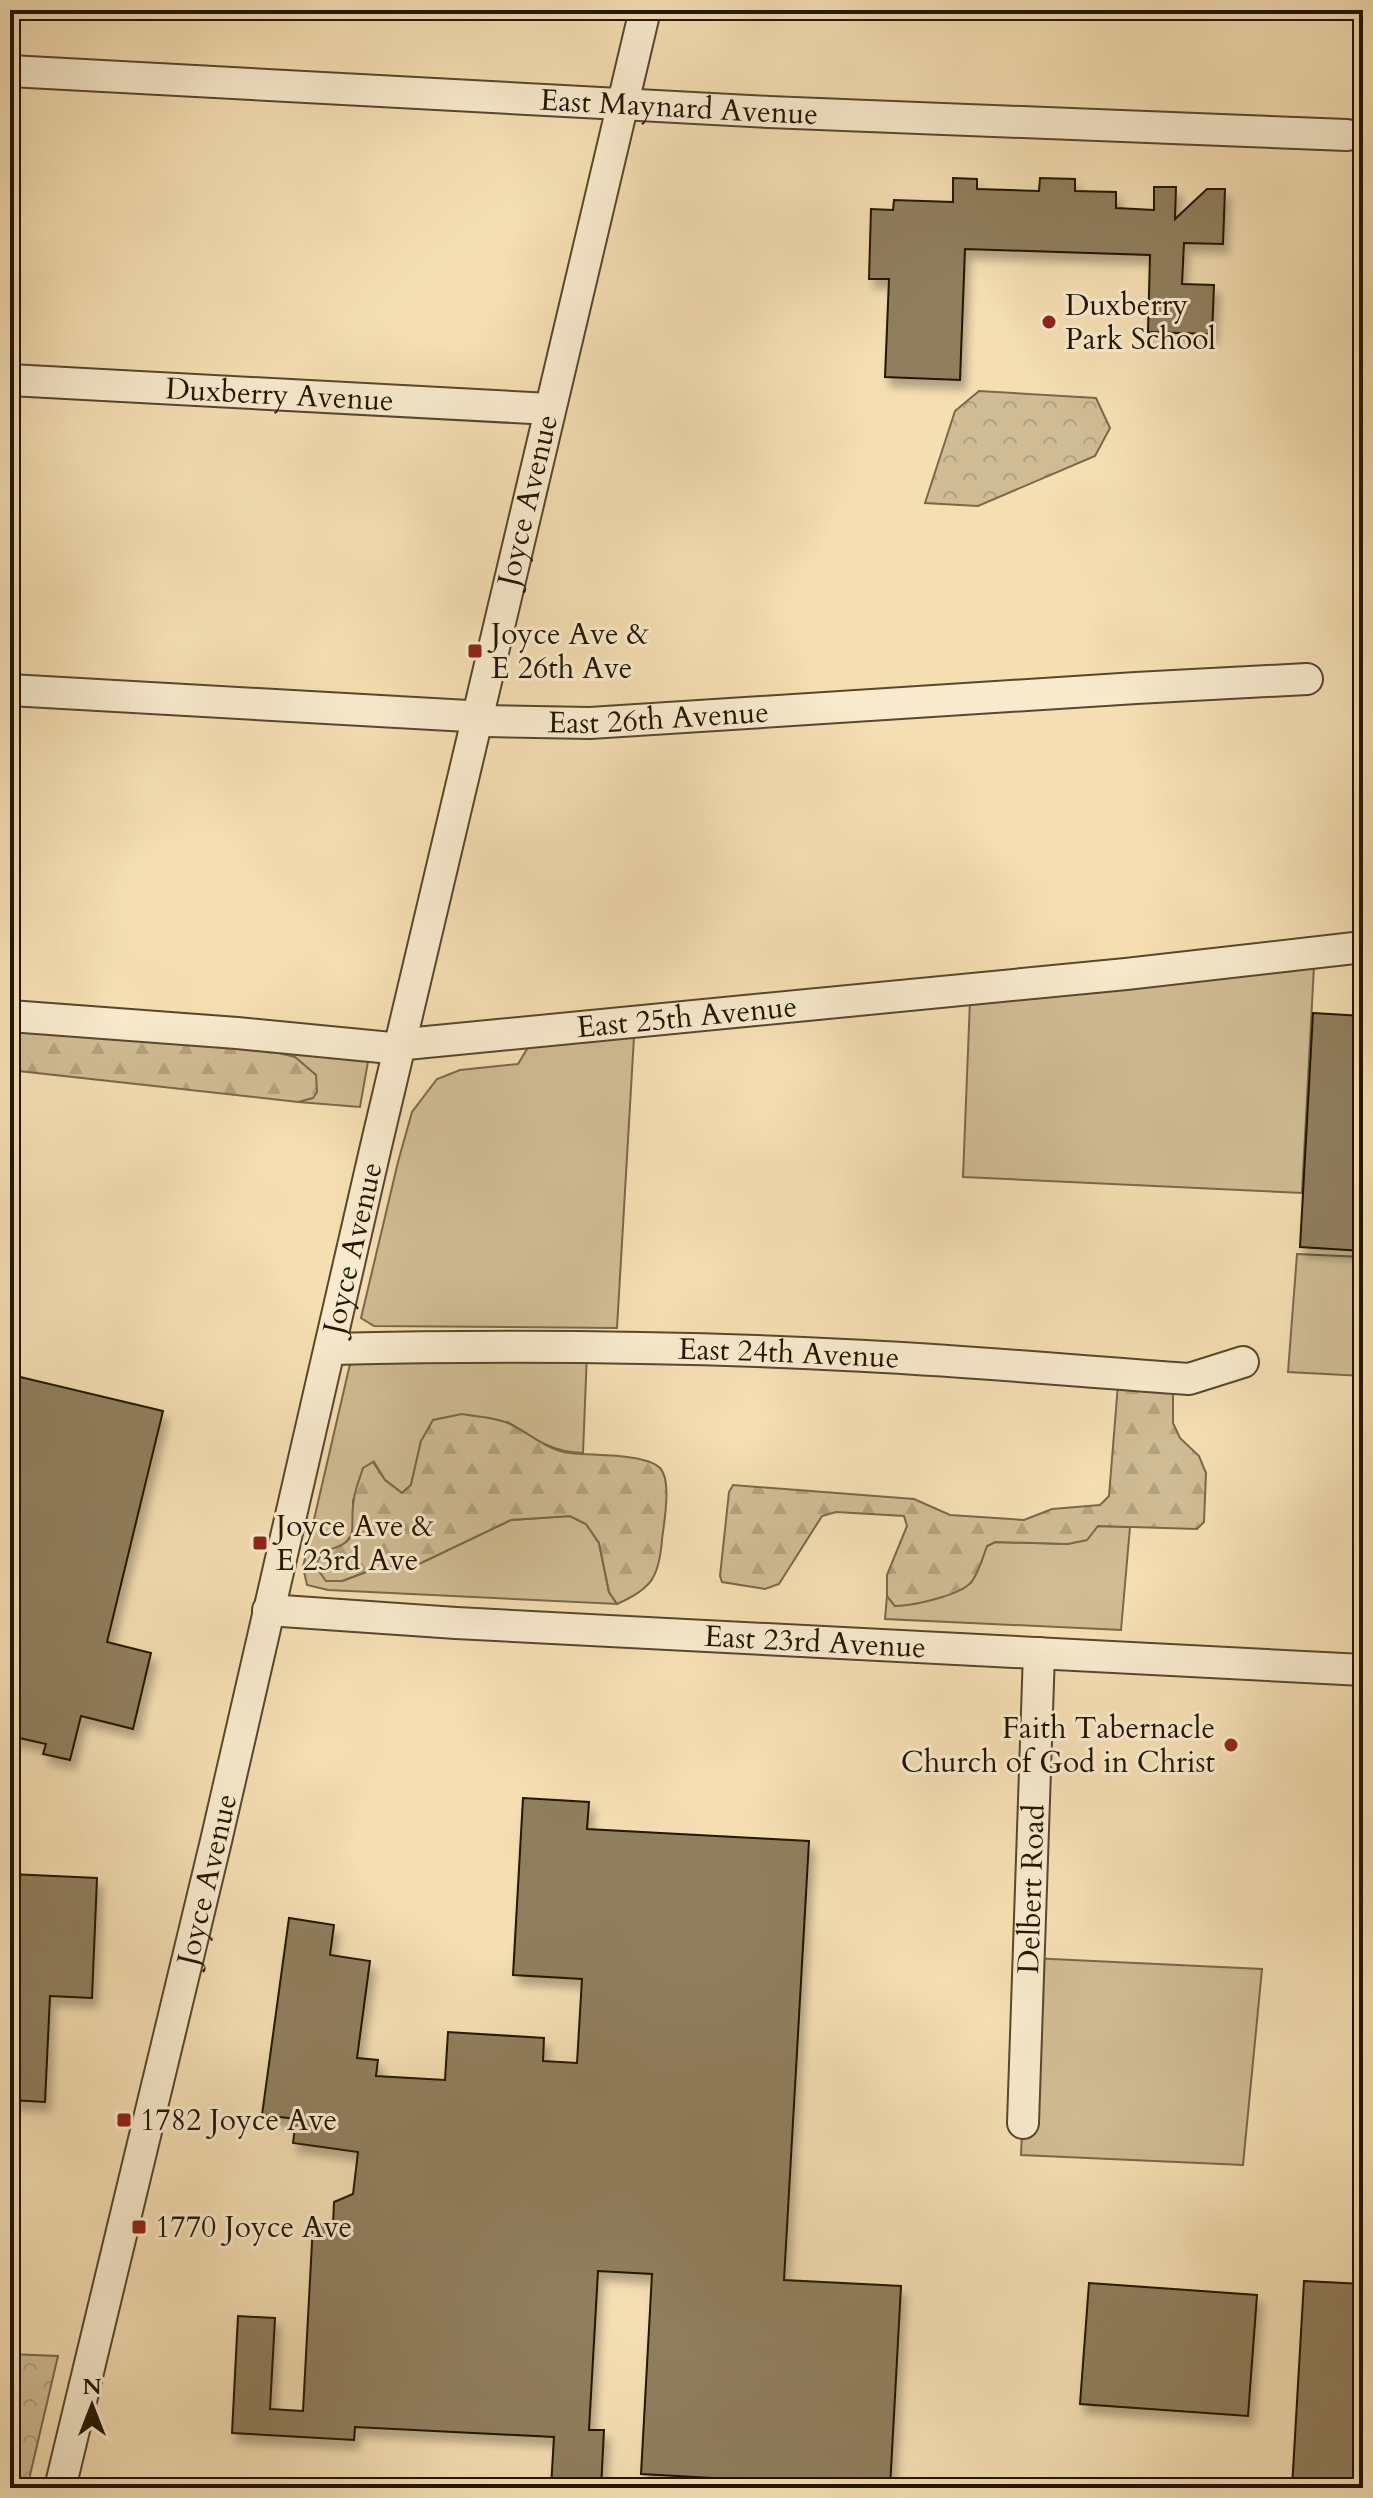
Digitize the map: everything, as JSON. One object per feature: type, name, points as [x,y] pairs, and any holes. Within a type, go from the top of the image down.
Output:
[{"type":"street","name":"Joyce Avenue","points":[[60,2488],[214,1849],[399,1047],[645,10]]},
{"type":"street","name":"East Maynard Avenue","points":[[10,71],[622,105],[1347,135]]},
{"type":"street","name":"Duxberry Avenue","points":[[10,380],[550,409]]},
{"type":"street","name":"East 26th Avenue","points":[[10,690],[314,706],[485,721],[590,723],[1307,679]]},
{"type":"street","name":"East 25th Avenue","points":[[10,1016],[391,1048],[1363,947]]},
{"type":"street","name":"East 24th Avenue","points":[[331,1349],[472,1346],[707,1349],[847,1355],[1189,1379],[1243,1362]]},
{"type":"street","name":"East 23rd Avenue","points":[[268,1610],[456,1623],[1363,1670]]},
{"type":"street","name":"Delbert Road","points":[[1023,2123],[1039,1653]]},
{"type":"green space","points":[[979,391],[1096,398],[1110,428],[1095,456],[978,506],[925,503],[955,411]]},
{"type":"green space","points":[[1314,966],[1302,1193],[963,1177],[970,1000]]},
{"type":"green space","points":[[10,1027],[259,1048],[295,1057],[316,1075],[317,1092],[313,1098],[298,1102],[10,1070]]},
{"type":"green space","points":[[634,1037],[617,1328],[374,1326],[361,1318],[412,1112],[437,1079],[460,1070],[518,1064],[530,1044]]},
{"type":"green space","points":[[259,1048],[369,1056],[360,1107],[298,1102],[312,1098]]},
{"type":"green space","points":[[1297,1254],[1363,1257],[1363,1376],[1288,1372]]},
{"type":"green space","points":[[375,1352],[587,1353],[583,1453],[552,1447],[508,1422],[421,1441],[411,1485],[402,1493],[385,1480],[374,1462],[353,1500],[353,1533],[342,1547],[342,1581],[374,1569],[421,1563],[511,1520],[570,1516],[586,1524],[599,1543],[609,1592],[617,1604],[328,1590],[307,1585],[303,1567],[350,1364]]},
{"type":"green space","points":[[1118,1384],[1173,1388],[1173,1423],[1180,1438],[1199,1456],[1206,1473],[1204,1522],[1197,1529],[1098,1526],[1087,1540],[1068,1544],[995,1542],[987,1546],[977,1573],[967,1586],[936,1599],[895,1606],[887,1596],[887,1575],[907,1526],[904,1516],[836,1512],[822,1516],[779,1584],[765,1589],[722,1582],[720,1576],[729,1492],[733,1485],[914,1499],[950,1515],[1024,1520],[1052,1509],[1100,1505],[1109,1496]]},
{"type":"green space","points":[[462,1414],[505,1422],[561,1451],[631,1457],[660,1468],[666,1482],[665,1513],[661,1553],[651,1581],[638,1593],[617,1604],[609,1592],[599,1543],[586,1524],[570,1516],[511,1520],[421,1563],[374,1569],[342,1581],[326,1581],[315,1566],[323,1551],[344,1543],[352,1533],[355,1495],[363,1468],[373,1462],[385,1480],[402,1493],[411,1485],[421,1441],[433,1420]]},
{"type":"green space","points":[[1098,1526],[1130,1527],[1121,1630],[885,1619],[887,1596],[895,1606],[971,1583],[987,1546],[995,1542],[1068,1544]]},
{"type":"green space","points":[[1030,1958],[1262,1969],[1243,2165],[1021,2155]]},
{"type":"green space","points":[[10,2354],[58,2356],[27,2488],[10,2488]]},
{"type":"building","name":"Duxberry Park School","points":[[953,178],[977,179],[977,189],[1039,191],[1040,178],[1075,179],[1075,191],[1116,192],[1116,208],[1154,210],[1154,187],[1176,187],[1175,219],[1207,189],[1225,189],[1223,244],[1184,243],[1182,284],[1214,285],[1212,334],[1148,332],[1150,255],[965,249],[960,380],[885,377],[889,279],[869,279],[871,209],[893,210],[894,200],[953,202]]},
{"type":"building","points":[[1313,1013],[1363,1016],[1363,1251],[1300,1247]]},
{"type":"building","points":[[16,1376],[163,1411],[107,1642],[151,1653],[133,1729],[81,1716],[70,1760],[43,1754],[46,1744],[10,1736],[10,1402]]},
{"type":"building","points":[[523,1798],[589,1802],[587,1829],[809,1841],[784,2280],[901,2286],[890,2488],[641,2474],[652,2274],[598,2271],[589,2430],[604,2430],[601,2488],[551,2487],[554,2437],[355,2427],[354,2440],[232,2433],[238,2316],[275,2318],[270,2409],[303,2411],[313,2224],[333,2225],[334,2202],[353,2194],[358,2152],[293,2143],[296,2119],[262,2115],[289,1918],[334,1925],[330,1955],[370,1961],[357,2058],[378,2060],[376,2076],[445,2080],[448,2032],[544,2038],[543,2061],[577,2063],[582,1979],[513,1975]]},
{"type":"building","points":[[10,1874],[97,1878],[92,1998],[50,1996],[45,2102],[10,2100]]},
{"type":"building","points":[[1304,2281],[1363,2284],[1363,2488],[1292,2488]]},
{"type":"building","points":[[1089,2283],[1257,2295],[1248,2416],[1080,2404]]},
{"type":"place","name":"Duxberry Park School","points":[[1049,322]]},
{"type":"place","name":"Joyce Ave & E 26th Ave","points":[[475,651]]},
{"type":"place","name":"Joyce Ave & E 23rd Ave","points":[[260,1543]]},
{"type":"place","name":"Faith Tabernacle Church of God in Christ","points":[[1231,1745]]},
{"type":"place","name":"1782 Joyce Ave","points":[[124,2120]]},
{"type":"place","name":"1770 Joyce Ave","points":[[139,2227]]}]
